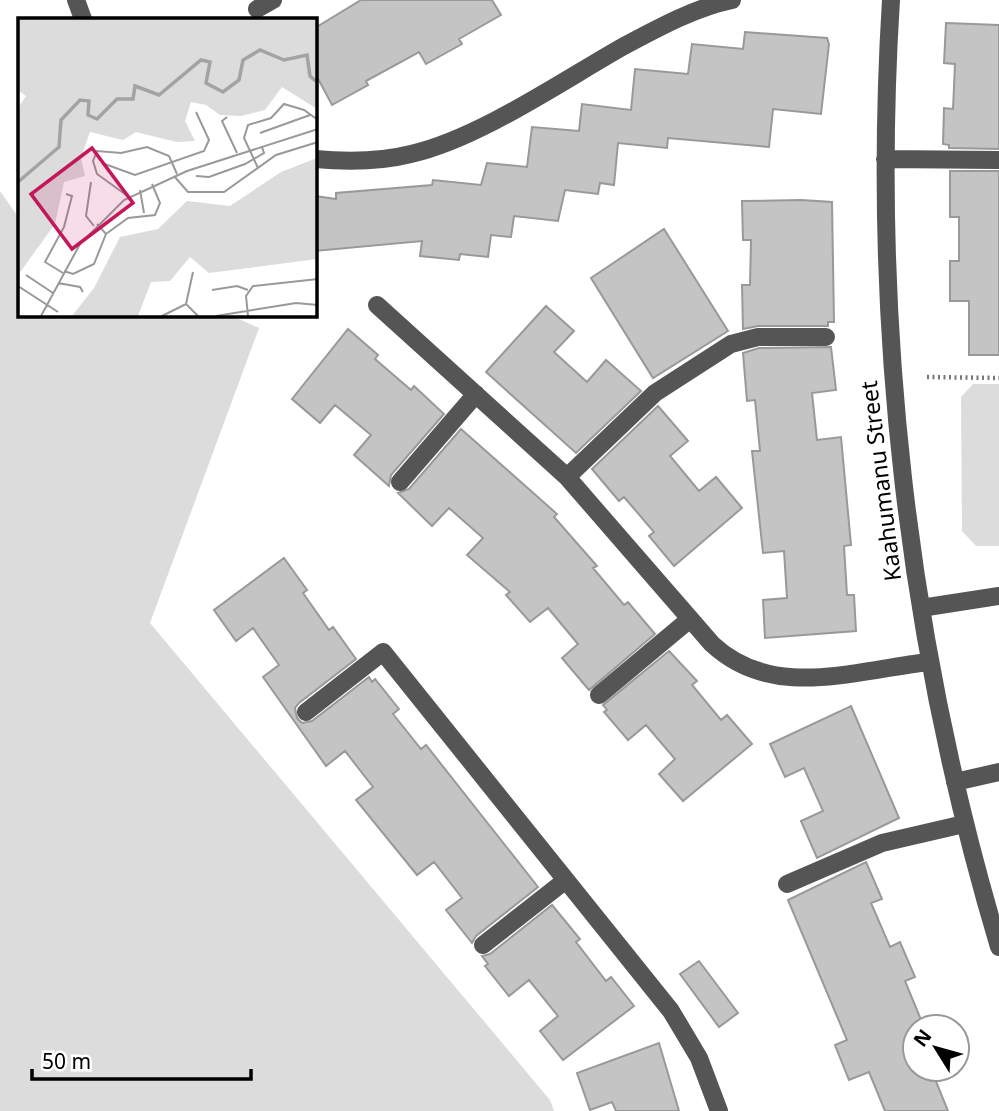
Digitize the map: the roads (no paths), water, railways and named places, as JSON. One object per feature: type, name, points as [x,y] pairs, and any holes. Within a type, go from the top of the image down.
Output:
[{"type":"street","points":[[76,0],[83,18]]},
{"type":"street","points":[[317,159],[378,160],[443,144],[647,34],[694,11],[732,0]]},
{"type":"street","name":"Kaahumanu Street","points":[[891,0],[885,159],[893,384],[929,662],[964,824],[999,947]]},
{"type":"street","points":[[885,159],[999,160]]},
{"type":"street","points":[[377,304],[567,477],[690,619],[732,660],[755,672],[798,679],[929,662]]},
{"type":"street","points":[[567,477],[655,393],[731,344],[758,337],[826,337]]},
{"type":"street","points":[[400,482],[477,394]]},
{"type":"street","points":[[920,608],[999,596]]},
{"type":"street","points":[[599,695],[690,619]]},
{"type":"street","points":[[306,712],[383,652],[687,1034],[711,1085],[719,1111]]},
{"type":"street","points":[[955,782],[999,772]]},
{"type":"street","points":[[787,884],[882,843],[964,824]]},
{"type":"street","points":[[483,945],[566,880]]}]
